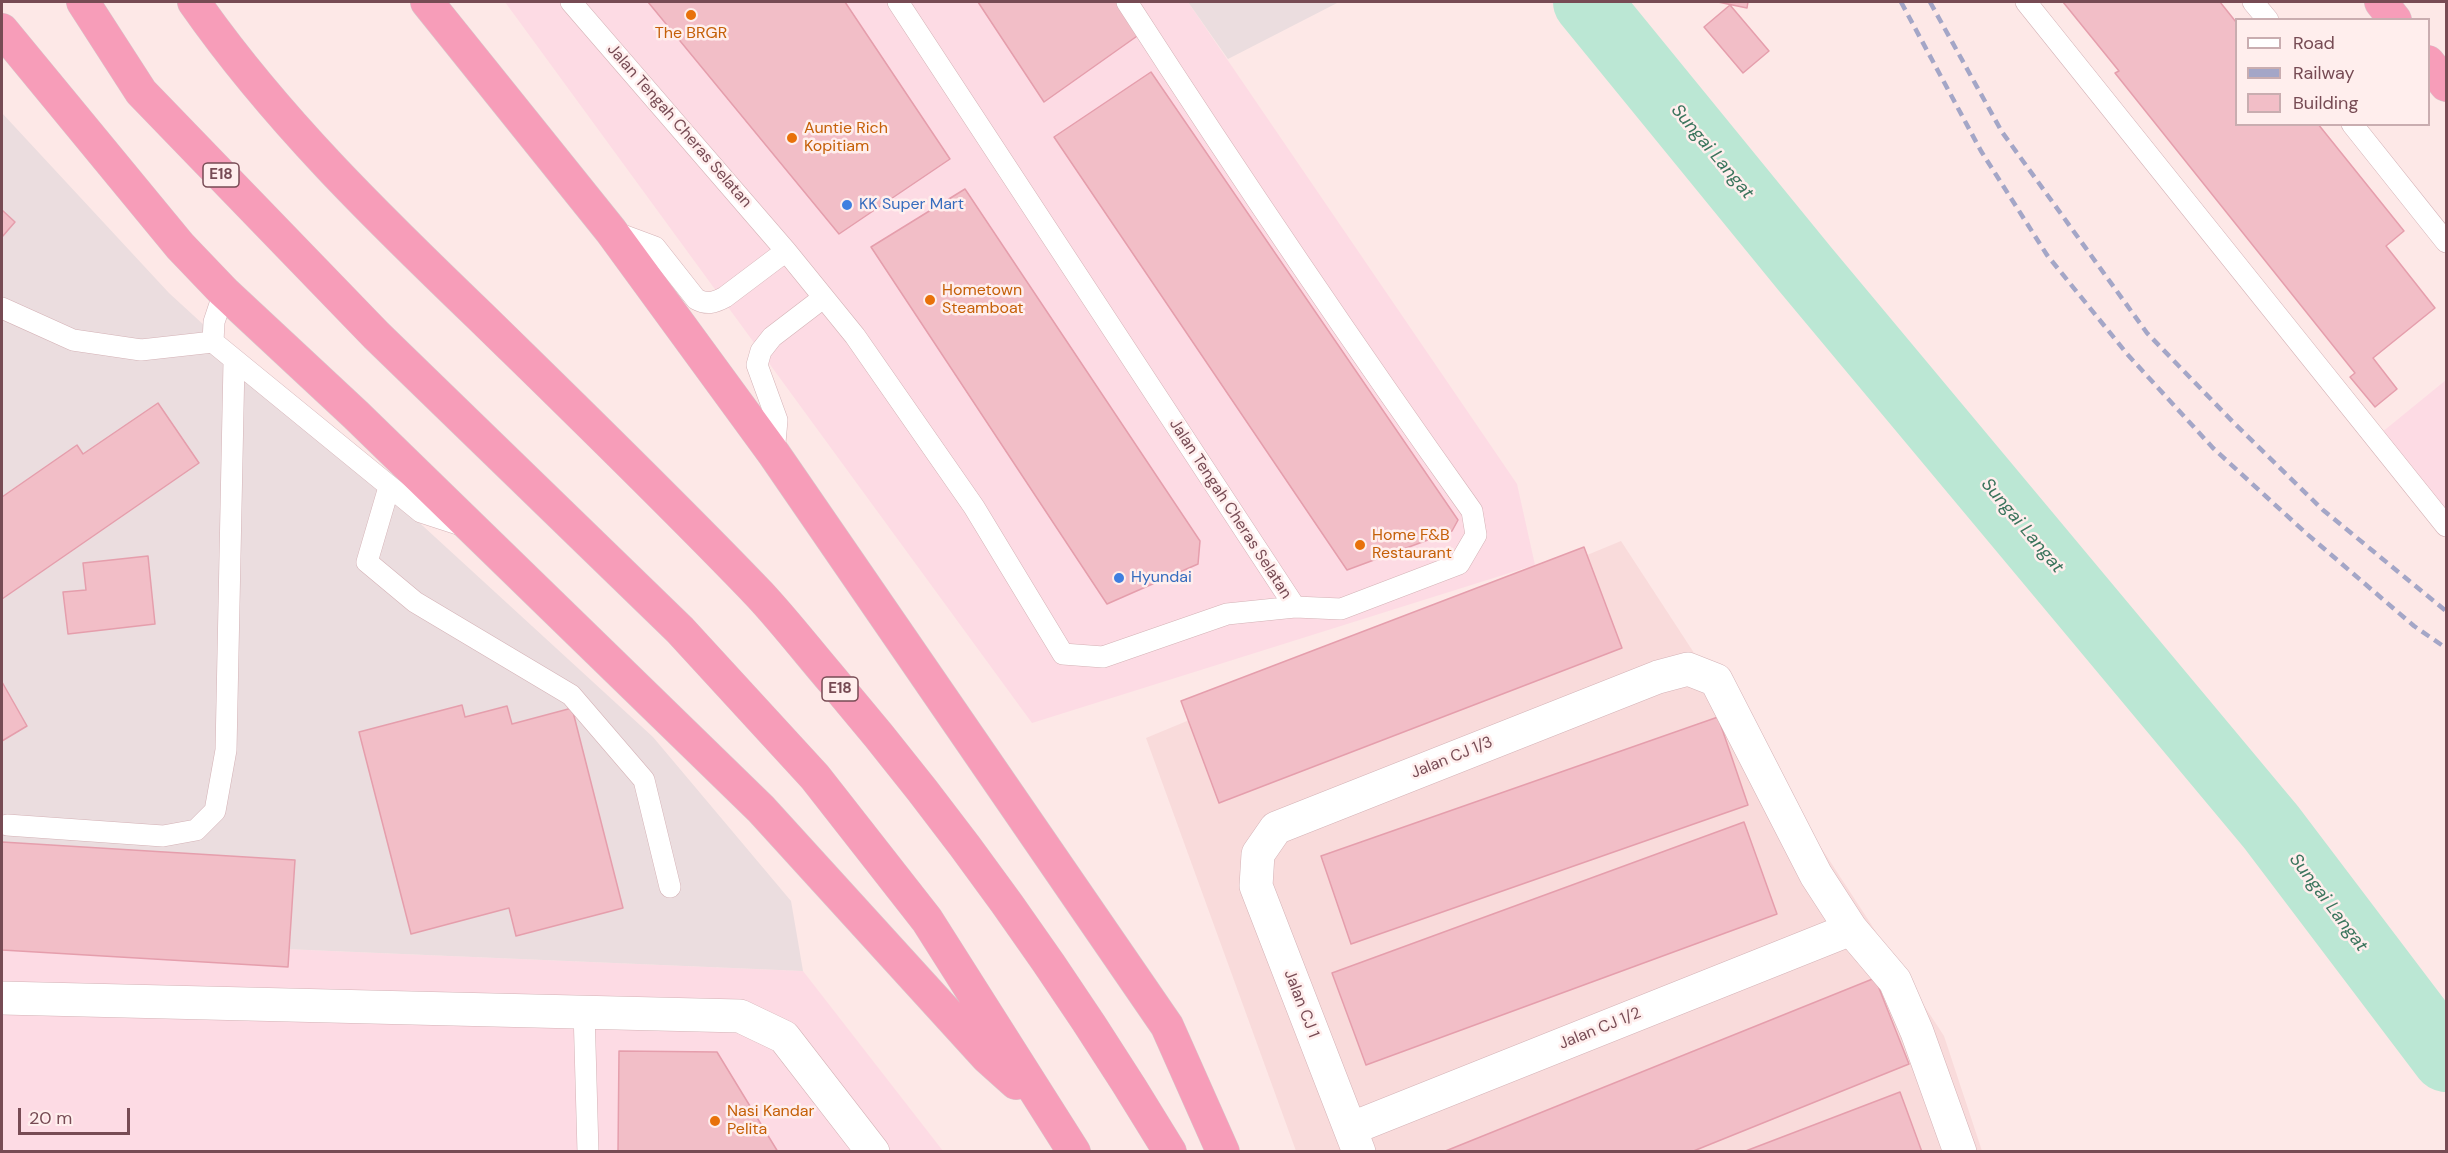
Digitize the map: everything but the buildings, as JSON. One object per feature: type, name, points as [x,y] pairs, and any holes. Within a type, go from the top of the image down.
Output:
[{"type":"highway","name":"E18","points":[[83,2],[141,92],[376,335],[680,630],[815,777],[927,920],[1074,1152]]},
{"type":"highway","name":"E18","points":[[194,2],[225,45],[330,168],[611,444],[762,598],[901,761],[1015,913],[1120,1069],[1170,1152]]},
{"type":"highway","points":[[427,2],[611,231],[774,454],[1167,1026],[1223,1152]]},
{"type":"highway","points":[[2381,2],[2393,18]]},
{"type":"highway","points":[[2,30],[180,246],[224,292],[356,415],[761,809],[987,1057],[1048,1112]]},
{"type":"highway","points":[[2430,65],[2446,85]]},
{"type":"street","name":"Jalan CJ 1/3","points":[[1258,854],[1276,828],[1658,677],[1688,669],[1716,680],[1816,874],[1851,929],[1895,981],[1917,1032],[1960,1152]]},
{"type":"street","name":"Jalan CJ 1","points":[[1258,854],[1256,886],[1354,1140]]},
{"type":"street","name":"Jalan CJ 1/2","points":[[1354,1140],[1851,929]]},
{"type":"street","points":[[2,998],[584,1010],[740,1016],[784,1037],[873,1152]]},
{"type":"lane","name":"Jalan Tengah Cheras Selatan","points":[[571,2],[786,251],[855,336],[974,507],[1063,654],[1103,657],[1227,614],[1295,607],[898,2]]},
{"type":"lane","points":[[1127,2],[1283,237],[1472,511],[1476,535],[1459,564],[1341,609],[1295,607]]},
{"type":"lane","points":[[2026,2],[2446,526]]},
{"type":"lane","points":[[2253,2],[2266,18]]},
{"type":"lane","points":[[2354,126],[2446,242]]},
{"type":"lane","points":[[611,231],[655,247],[696,298],[705,304],[715,303],[725,297],[786,251]]},
{"type":"lane","points":[[224,292],[214,322],[213,342],[234,362],[358,459],[421,512],[473,529]]},
{"type":"lane","points":[[774,454],[777,420],[757,365],[761,351],[772,337],[823,298]]},
{"type":"lane","points":[[2,308],[73,340],[141,350],[213,342]]},
{"type":"lane","points":[[7,825],[163,836],[196,830],[215,811],[226,750],[234,362]]},
{"type":"lane","points":[[390,487],[366,562],[415,602],[571,695],[644,780],[670,887]]},
{"type":"lane","points":[[584,1010],[588,1152]]},
{"type":"shaded area","points":[[505,2],[1188,2],[1517,484],[1535,565],[1032,723]]},
{"type":"shaded area","points":[[1188,2],[1339,2],[1228,59]]},
{"type":"shaded area","points":[[2,113],[169,293],[653,737],[791,901],[803,971],[2,937]]},
{"type":"shaded area","points":[[2446,380],[2446,514],[2381,433]]},
{"type":"shaded area","points":[[1621,541],[1944,1036],[1982,1151],[1296,1151],[1146,738]]},
{"type":"shaded area","points":[[2,937],[803,971],[943,1151],[2,1152]]},
{"type":"waterway","name":"Sungai Langat","points":[[1587,2],[1805,269],[2271,827],[2446,1058]]},
{"type":"railway","points":[[1901,2],[1981,151],[2047,255],[2128,355],[2213,448],[2307,534],[2414,626],[2446,648]]},
{"type":"railway","points":[[1930,2],[2002,132],[2147,333],[2323,510],[2446,611]]},
{"type":"place","name":"The BRGR","points":[[691,15]]},
{"type":"place","name":"Auntie Rich Kopitiam","points":[[792,138]]},
{"type":"place","name":"KK Super Mart","points":[[847,205]]},
{"type":"place","name":"Hometown Steamboat","points":[[930,300]]},
{"type":"place","name":"Home F&B Restaurant","points":[[1360,545]]},
{"type":"place","name":"Hyundai","points":[[1119,578]]},
{"type":"place","name":"Nasi Kandar Pelita","points":[[715,1121]]}]
